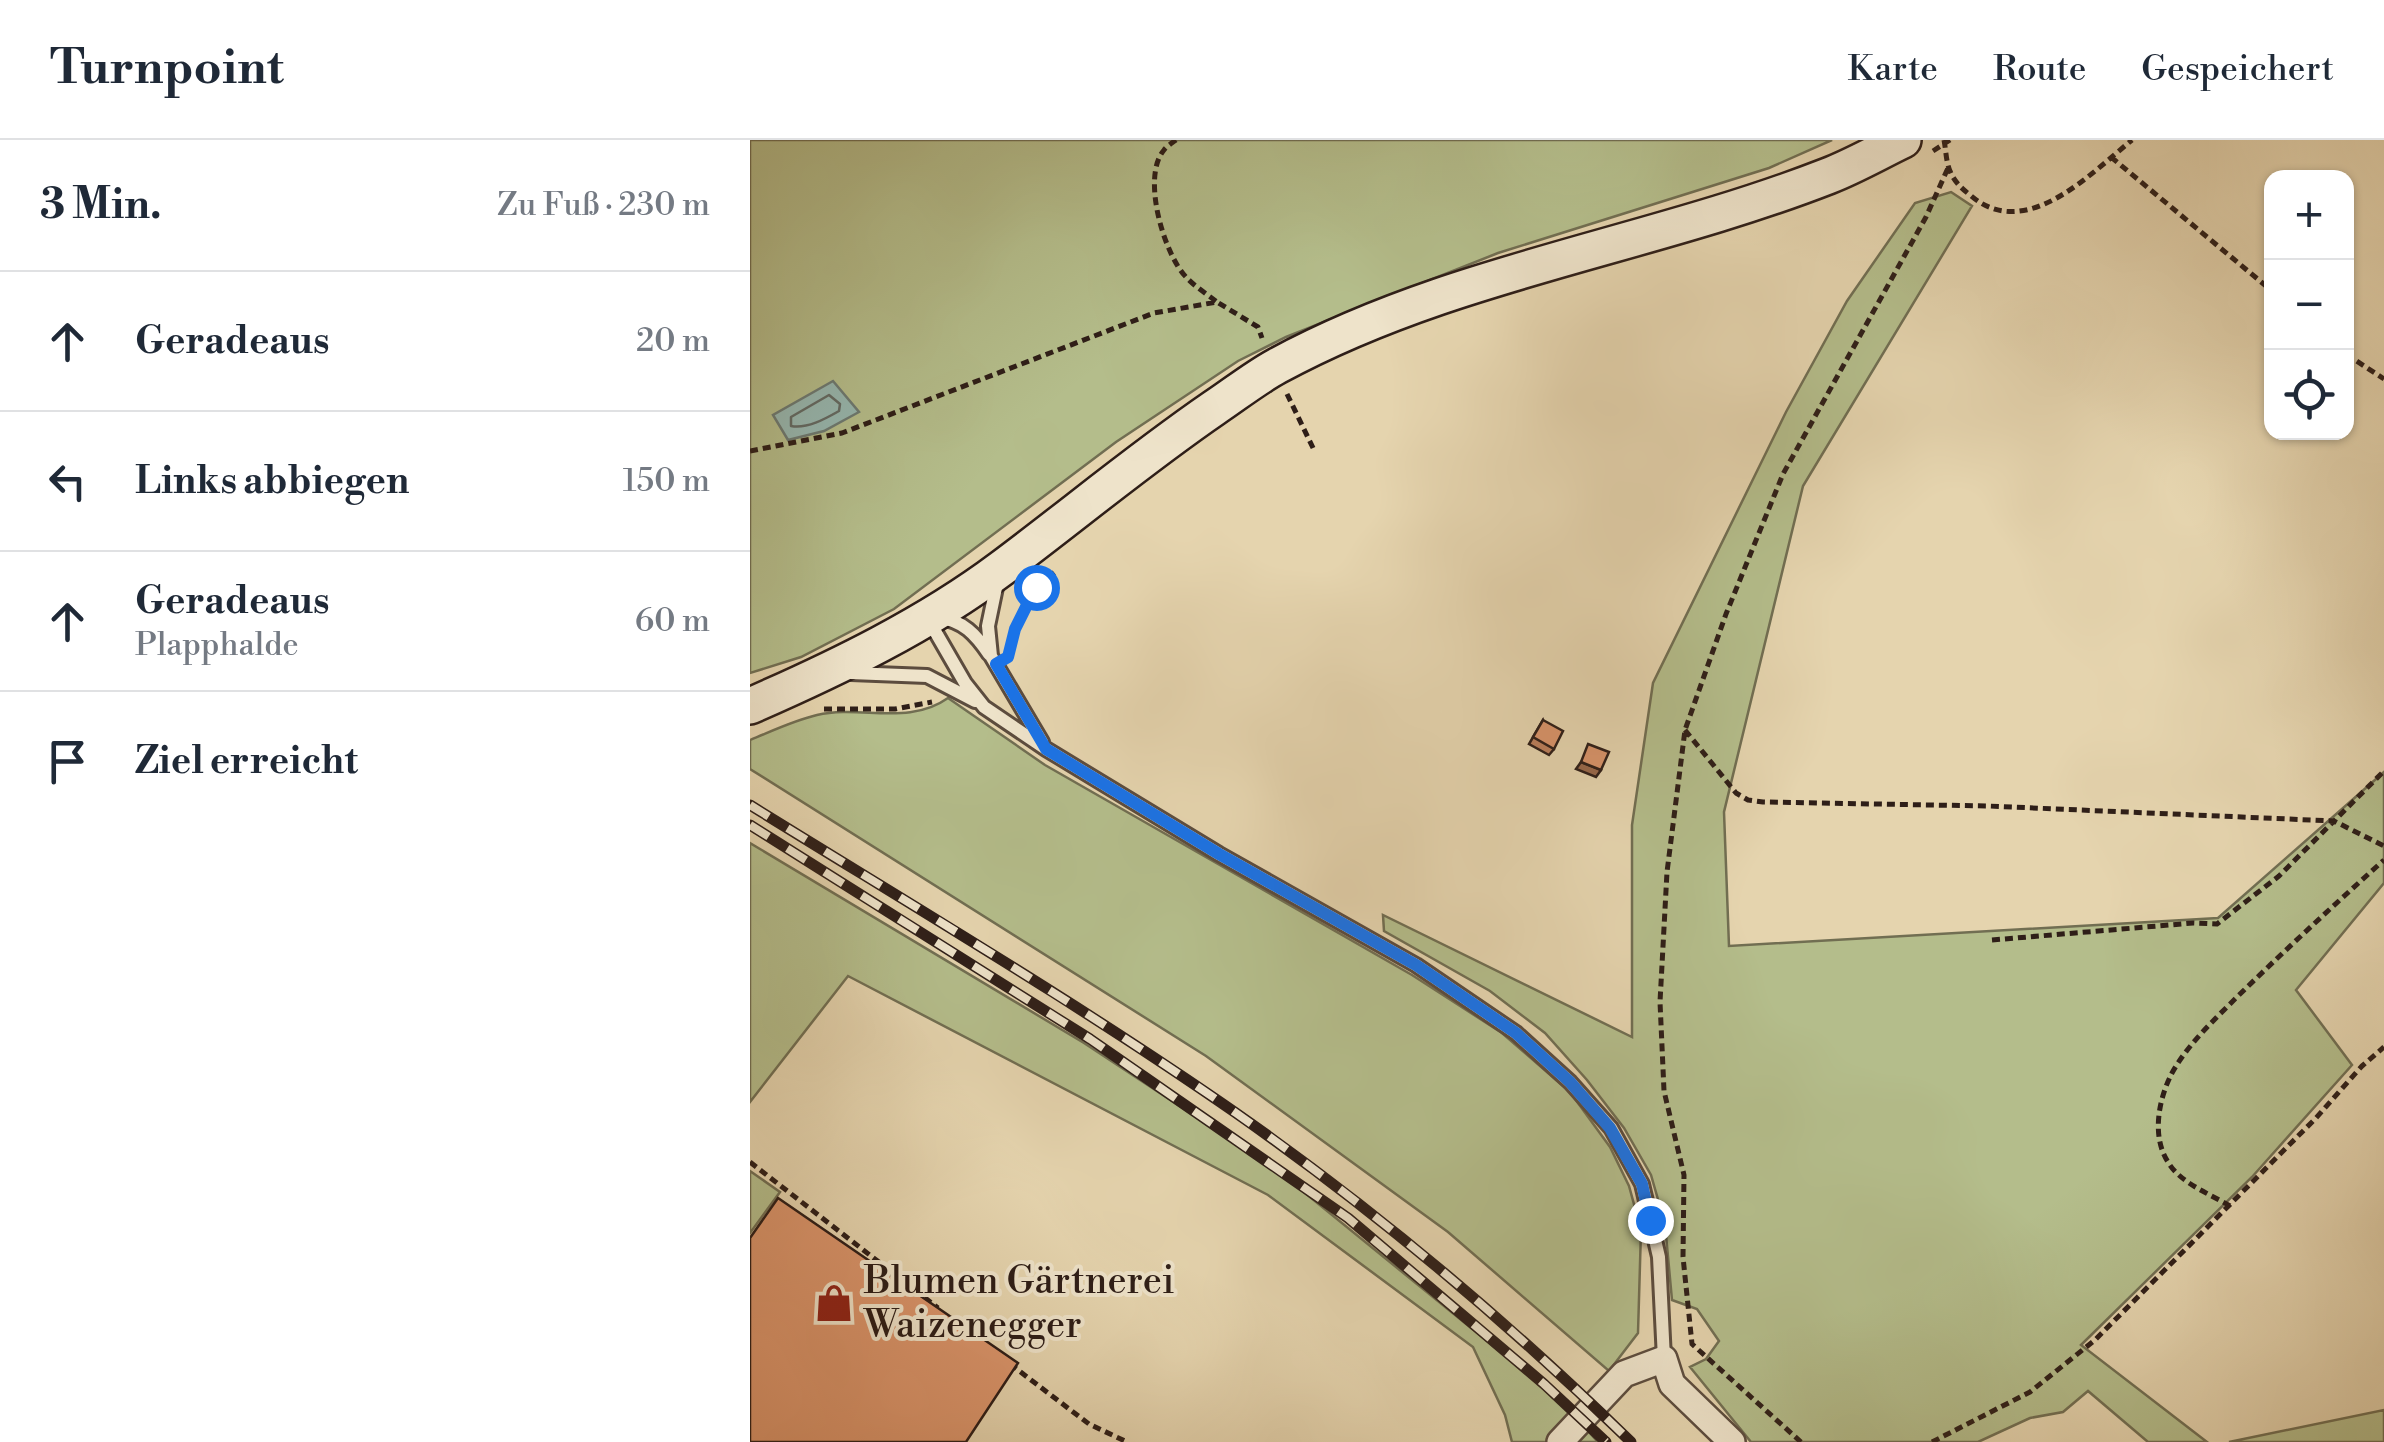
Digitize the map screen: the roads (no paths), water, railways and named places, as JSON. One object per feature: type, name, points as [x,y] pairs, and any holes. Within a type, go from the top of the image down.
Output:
[{"type":"street","points":[[750,706],[824,674],[926,617],[1000,570],[1152,451],[1277,386],[1391,312],[1501,275],[1694,222],[1911,150]]},
{"type":"street","points":[[1560,1442],[1624,1374],[1664,1359],[1672,1384],[1732,1442]]},
{"type":"lane","points":[[994,660],[988,626],[1000,570]]},
{"type":"lane","points":[[926,617],[952,619],[976,634],[1046,749]]},
{"type":"lane","points":[[926,617],[984,707]]},
{"type":"lane","points":[[824,674],[928,676],[954,689],[1219,854],[1416,965],[1516,1033],[1570,1082],[1610,1128],[1642,1184],[1659,1256],[1664,1359]]},
{"type":"water","points":[[833,381],[859,412],[824,431],[788,440],[773,415]]},
{"type":"railway","points":[[750,805],[1117,1033],[1288,1150],[1440,1270],[1538,1354],[1631,1442]]},
{"type":"railway","points":[[750,825],[1090,1039],[1348,1218],[1544,1384],[1606,1442]]},
{"type":"place","name":"Blumen Gärtnerei Waizenegger","points":[[834,1303]]}]
